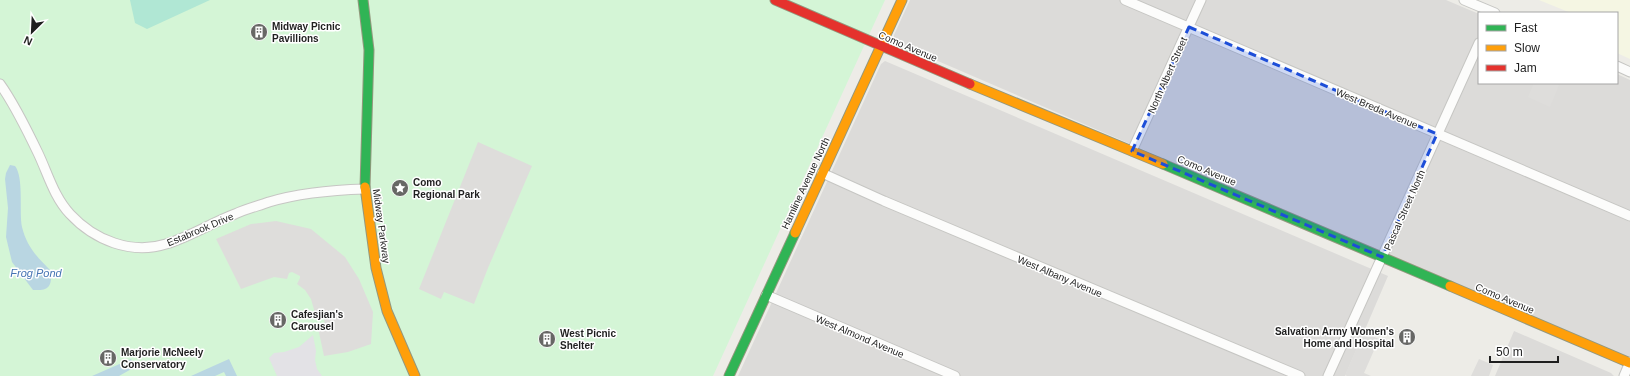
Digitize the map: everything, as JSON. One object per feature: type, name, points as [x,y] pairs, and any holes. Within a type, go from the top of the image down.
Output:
[{"type":"main road","name":"Midway Parkway","points":[[363,0],[369,50],[365,189],[376,268],[387,311],[415,376]]},
{"type":"main road","name":"Como Avenue","points":[[775,0],[881,46],[1132,150],[1630,363]]},
{"type":"main road","name":"Hamline Avenue North","points":[[729,376],[902,0]]},
{"type":"street","name":"West Breda Avenue","points":[[1125,0],[1630,216]]},
{"type":"street","name":"North Albert Street","points":[[1132,150],[1201,0]]},
{"type":"street","points":[[1464,0],[1491,12]]},
{"type":"street","name":"Pascal Street North","points":[[1328,376],[1478,45]]},
{"type":"street","points":[[1618,66],[1630,72]]},
{"type":"street","name":"Estabrook Drive","points":[[0,84],[38,153],[45,172],[56,193],[69,214],[87,230],[112,243],[137,247],[156,247],[175,241],[234,214],[271,202],[306,194],[365,189]]},
{"type":"street","name":"West Albany Avenue","points":[[822,173],[884,201],[1300,376]]},
{"type":"street","name":"West Almond Avenue","points":[[766,295],[955,376]]},
{"type":"street","points":[[1624,376],[1630,363]]},
{"type":"highlighted area","points":[[1189,27],[1437,134],[1382,257],[1132,151]]},
{"type":"shaded area","points":[[910,0],[1446,0],[1478,14],[1478,84],[1618,84],[1618,74],[1630,80],[1630,357],[1618,354],[896,43],[894,40],[894,35]]},
{"type":"shaded area","points":[[1539,0],[1630,0],[1630,59],[1618,53],[1618,12],[1569,12]]},
{"type":"shaded area","points":[[885,61],[1388,276],[1345,376],[738,376],[881,64]]},
{"type":"shaded area","points":[[1534,84],[1559,85],[1550,107],[1528,97]]},
{"type":"shaded area","points":[[478,142],[532,166],[474,304],[444,292],[441,299],[419,289]]},
{"type":"shaded area","points":[[276,221],[311,229],[345,257],[359,279],[373,312],[371,344],[348,352],[324,356],[318,328],[325,325],[323,313],[315,313],[311,299],[305,290],[297,284],[300,276],[292,272],[289,273],[287,279],[274,277],[241,289],[216,239],[251,224]]},
{"type":"shaded area","points":[[1365,329],[1371,332],[1370,335],[1379,339],[1364,373],[1371,376],[1347,376],[1345,375]]},
{"type":"shaded area","points":[[1514,331],[1611,373],[1614,376],[1495,376]]},
{"type":"shaded area","points":[[313,335],[316,351],[315,360],[317,369],[322,376],[277,376],[269,358],[274,353],[284,352],[299,347]]},
{"type":"shaded area","points":[[1479,359],[1493,365],[1489,376],[1471,376]]},
{"type":"green space","name":"Como Regional Park","points":[[0,0],[885,0],[713,376],[0,376]]},
{"type":"green space","points":[[130,0],[210,0],[147,29],[135,23]]},
{"type":"water","name":"Frog Pond","points":[[10,165],[15,166],[18,171],[21,195],[21,221],[24,234],[33,251],[51,271],[50,284],[43,290],[33,290],[12,262],[6,237],[8,208],[5,179]]},
{"type":"water","points":[[131,359],[135,367],[119,376],[92,376]]},
{"type":"water","points":[[229,359],[237,376],[226,376],[224,372],[215,376],[191,376]]},
{"type":"traffic: fast","points":[[363,0],[369,50],[365,187]]},
{"type":"traffic: fast","points":[[1163,164],[1450,286]]},
{"type":"traffic: fast","points":[[729,376],[795,233]]},
{"type":"traffic: slow","points":[[795,233],[902,0]]},
{"type":"traffic: slow","points":[[970,84],[1163,164]]},
{"type":"traffic: slow","points":[[365,187],[376,268],[387,311],[415,376]]},
{"type":"traffic: slow","points":[[1450,286],[1630,363]]},
{"type":"traffic: jam","points":[[775,0],[970,84]]},
{"type":"place","name":"Midway Picnic Pavillions","points":[[259,32]]},
{"type":"place","name":"Como Regional Park","points":[[400,188]]},
{"type":"place","name":"Cafesjian's Carousel","points":[[278,320]]},
{"type":"place","name":"Salvation Army Women's Home and Hospital","points":[[1407,337]]},
{"type":"place","name":"West Picnic Shelter","points":[[547,339]]},
{"type":"place","name":"Marjorie McNeely Conservatory","points":[[108,358]]}]
